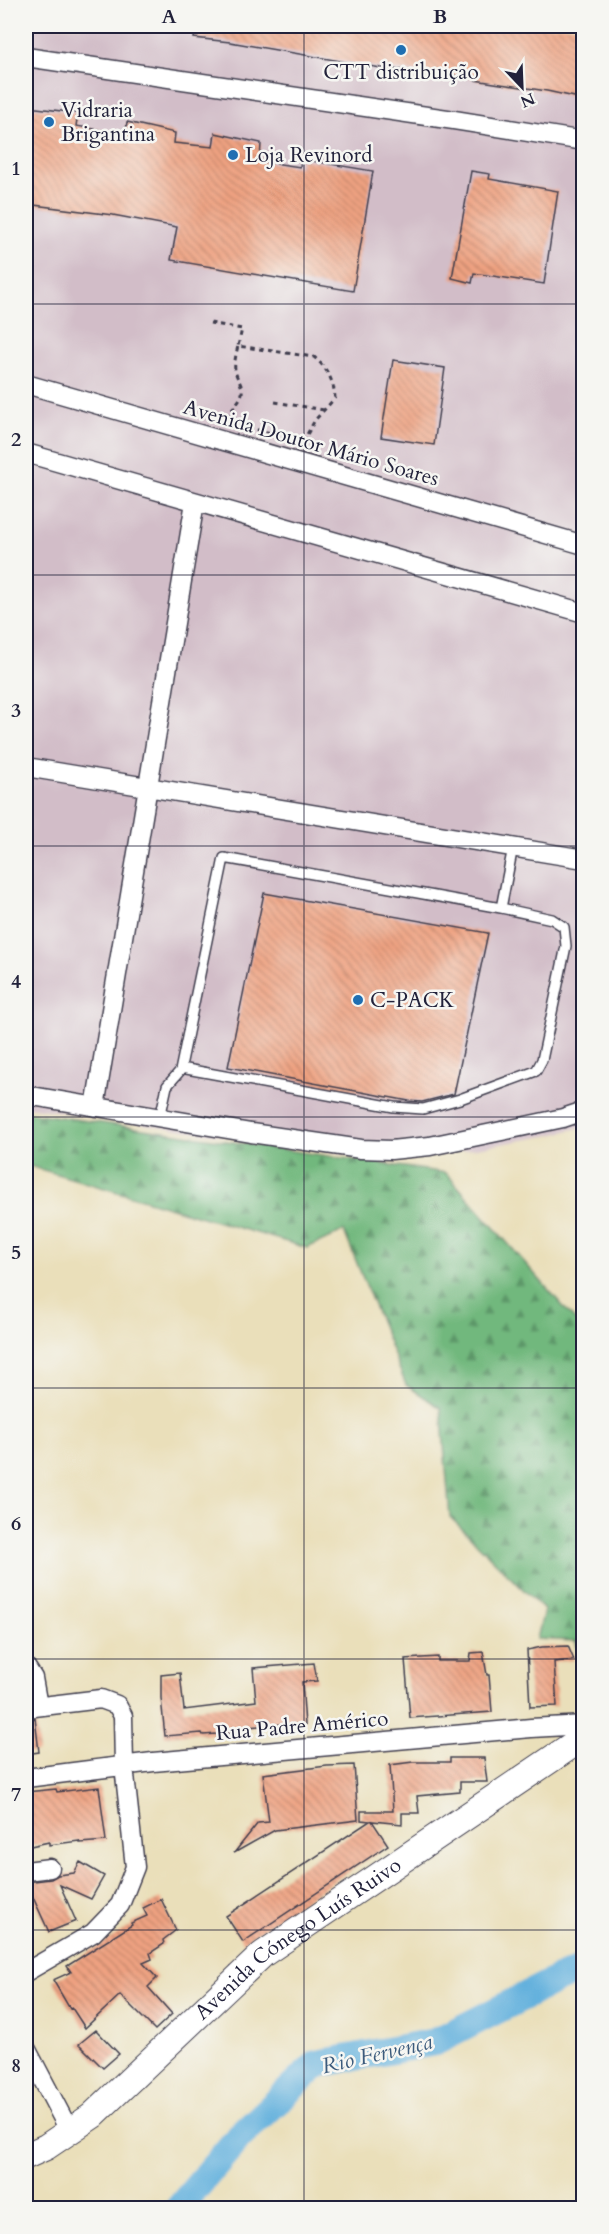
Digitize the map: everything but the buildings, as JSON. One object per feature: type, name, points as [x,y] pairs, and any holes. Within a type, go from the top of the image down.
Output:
[{"type":"street","points":[[26,57],[584,141]]},
{"type":"street","name":"Avenida Doutor Mário Soares","points":[[26,384],[584,545]]},
{"type":"street","points":[[26,453],[584,613]]},
{"type":"street","points":[[94,1107],[195,502]]},
{"type":"street","points":[[26,767],[584,859]]},
{"type":"street","points":[[26,1095],[361,1149],[391,1150],[430,1146],[563,1118],[584,1111]]},
{"type":"street","points":[[26,1667],[33,1678],[32,1707],[101,1699],[117,1705],[123,1716],[124,1766],[135,1868],[120,1905],[93,1933],[26,1972]]},
{"type":"street","name":"Rua Padre Américo","points":[[26,1778],[124,1766],[584,1725]]},
{"type":"street","name":"Avenida Cónego Luís Ruivo","points":[[26,2156],[70,2132],[108,2101],[263,1954],[584,1737]]},
{"type":"street","points":[[26,1871],[50,1868]]},
{"type":"street","points":[[26,2048],[70,2132]]},
{"type":"lane","points":[[501,908],[513,847]]},
{"type":"lane","points":[[160,1118],[167,1086],[181,1068],[224,858],[501,908],[552,919],[564,927],[566,946],[542,1060],[536,1071],[460,1099],[423,1109],[394,1107],[181,1068]]},
{"type":"path","points":[[210,323],[242,329],[235,368],[242,392],[238,402],[226,417],[224,427]]},
{"type":"path","points":[[238,346],[314,357],[328,372],[335,385],[335,398],[305,438],[297,439],[250,428],[249,434]]},
{"type":"path","points":[[275,402],[324,410]]},
{"type":"shaded area","points":[[26,26],[583,26],[583,1127],[547,1136],[430,1156],[388,1160],[26,1107]]},
{"type":"green space","points":[[26,1112],[446,1173],[583,1329],[583,1687],[576,1641],[537,1639],[544,1610],[450,1517],[441,1408],[406,1385],[344,1231],[307,1248],[26,1165]]},
{"type":"waterway","name":"Rio Fervença","points":[[179,2208],[237,2139],[317,2064],[435,2042],[584,1968]]},
{"type":"place","name":"CTT distribuição","points":[[401,50]]},
{"type":"place","name":"Vidraria Brigantina","points":[[49,122]]},
{"type":"place","name":"Loja Revinord","points":[[233,155]]},
{"type":"place","name":"C-PACK","points":[[358,1000]]}]
